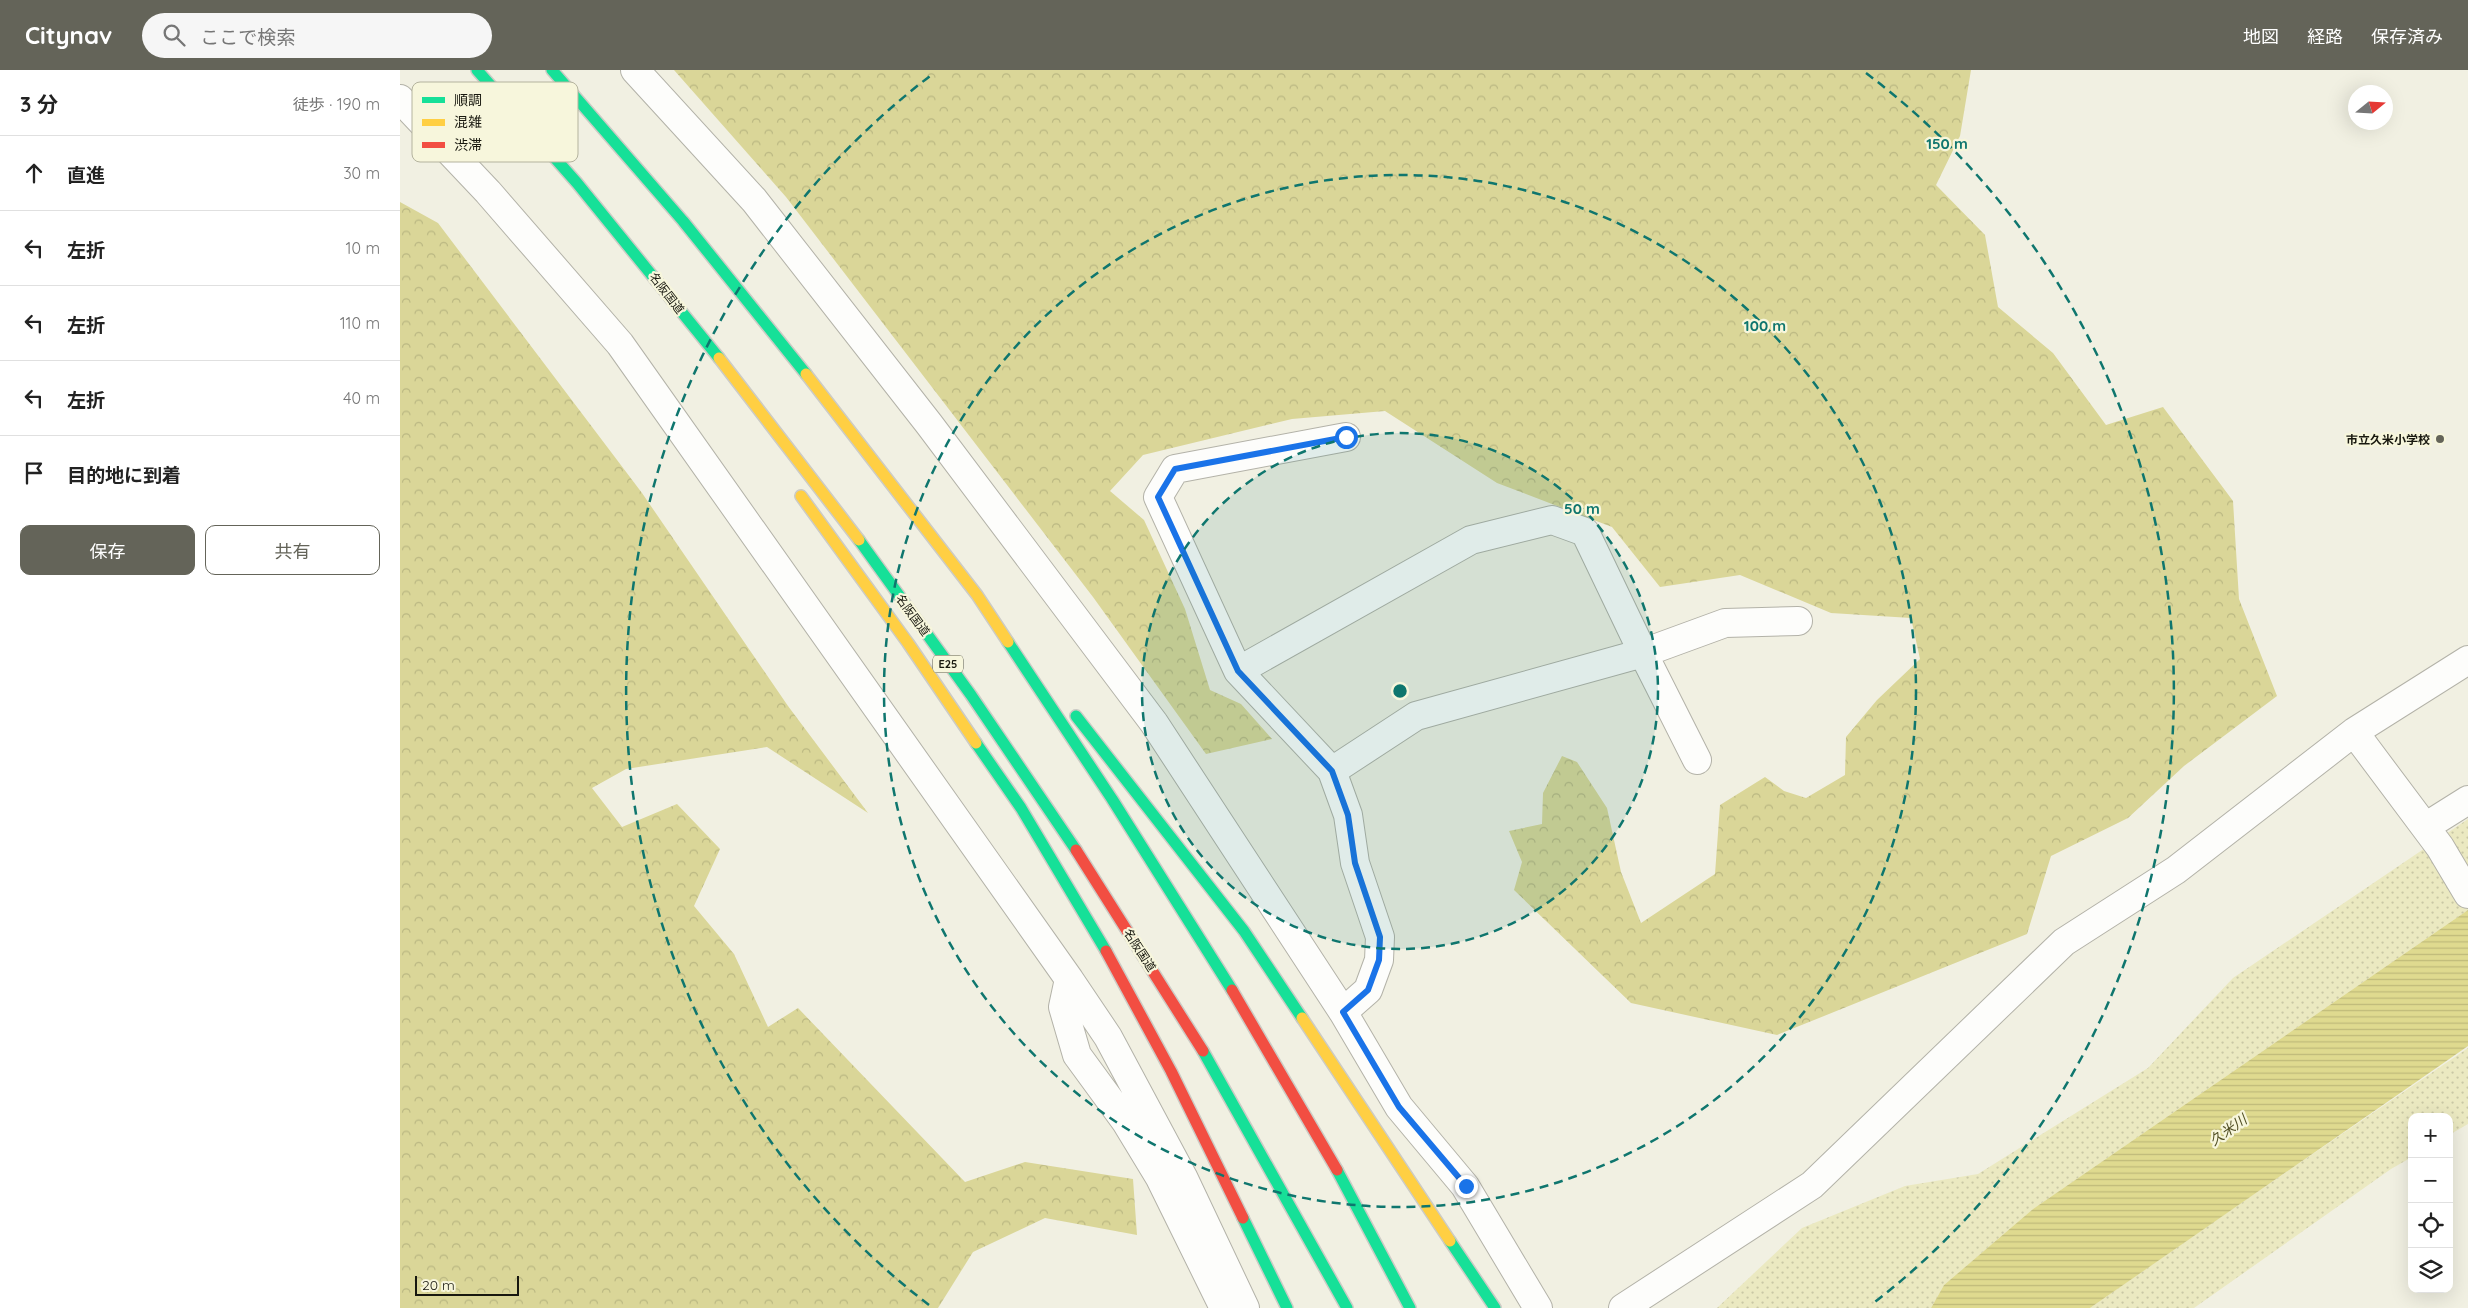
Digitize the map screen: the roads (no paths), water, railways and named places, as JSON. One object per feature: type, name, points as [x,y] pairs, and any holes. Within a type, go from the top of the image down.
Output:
[{"type":"highway","name":"名阪国道","points":[[477,70],[487,82]]},
{"type":"highway","points":[[552,70],[562,82]]},
{"type":"highway","points":[[578,100],[683,220],[829,402],[977,595],[1052,687]]},
{"type":"highway","name":"名阪国道","points":[[556,162],[636,254],[808,472],[925,632],[1057,821],[1186,1023],[1294,1210],[1347,1308]]},
{"type":"highway","points":[[636,254],[718,377]]},
{"type":"highway","points":[[792,483],[908,643],[1026,816],[1102,944],[1171,1071],[1287,1308]]},
{"type":"highway","points":[[977,595],[1112,799],[1235,995],[1341,1177],[1410,1308]]},
{"type":"highway","points":[[1071,710],[1244,931],[1495,1308]]},
{"type":"street","points":[[635,70],[754,200],[929,424],[1148,715],[1343,1012],[1399,1107],[1466,1186],[1538,1308]]},
{"type":"street","points":[[400,99],[412,112]]},
{"type":"street","points":[[460,162],[620,344],[1069,979],[1108,1037],[1178,1168],[1245,1308]]},
{"type":"street","points":[[1343,1012],[1368,990],[1379,960],[1380,937],[1355,863],[1348,815],[1332,771],[1238,671],[1158,497],[1175,469],[1346,437]]},
{"type":"street","points":[[1238,671],[1471,540],[1552,520],[1585,532],[1697,760]]},
{"type":"street","points":[[1332,771],[1416,716],[1643,653],[1725,623],[1798,621]]},
{"type":"street","points":[[1623,1308],[1812,1185],[2064,942],[2176,870],[2354,732],[2468,660]]},
{"type":"street","points":[[2354,732],[2432,837],[2468,894]]},
{"type":"street","points":[[2432,837],[2468,800]]},
{"type":"street","points":[[1069,979],[1063,1007],[1077,1055],[1126,1122],[1160,1178],[1224,1308]]},
{"type":"water","name":"久米川","points":[[2468,910],[2468,1046],[2090,1308],[1931,1308],[1944,1285],[2033,1209]]},
{"type":"place","name":"市立久米小学校","points":[[2440,439]]}]
